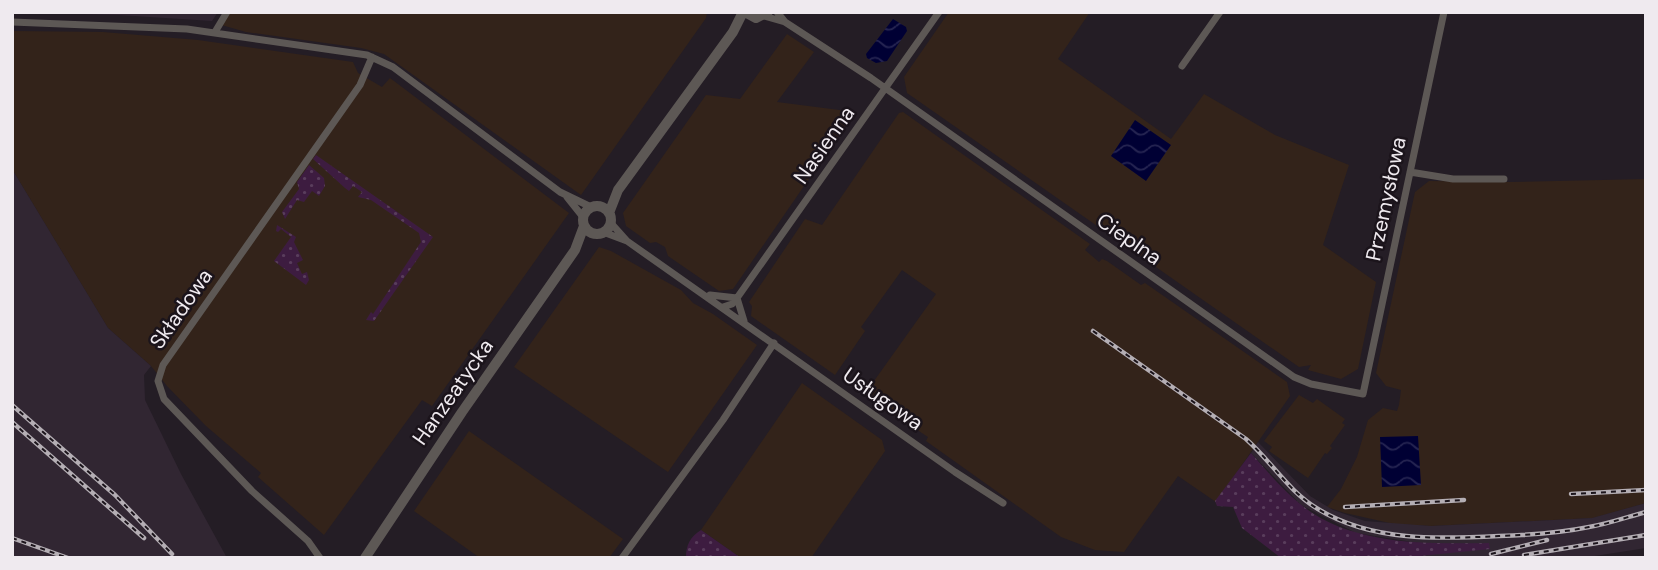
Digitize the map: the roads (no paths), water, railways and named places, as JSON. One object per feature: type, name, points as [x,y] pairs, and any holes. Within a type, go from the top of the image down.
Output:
[{"type":"street","points":[[215,32],[227,12]]},
{"type":"street","points":[[777,12],[785,22]]},
{"type":"street","name":"Nasienna","points":[[737,298],[939,12]]},
{"type":"street","points":[[1182,66],[1220,12]]},
{"type":"street","name":"Przemysłowa","points":[[1363,394],[1444,12]]},
{"type":"street","points":[[12,22],[159,27],[215,32],[372,57],[393,67],[567,197],[594,206],[610,218],[618,190],[747,14],[766,14],[785,22]]},
{"type":"street","name":"Cieplna","points":[[785,22],[886,89],[1294,377],[1311,384],[1363,394]]},
{"type":"street","name":"Składowa","points":[[320,558],[308,541],[252,491],[164,399],[158,381],[163,365],[360,85],[372,57]]},
{"type":"street","points":[[1410,172],[1453,179],[1504,179]]},
{"type":"street","points":[[594,206],[618,190]]},
{"type":"street","points":[[567,197],[589,232],[599,233]]},
{"type":"street","name":"Hanzeatycka","points":[[365,558],[575,250],[583,222],[594,206]]},
{"type":"street","name":"Usługowa","points":[[610,218],[627,241]]},
{"type":"street","name":"Hanzeatycka","points":[[575,250],[599,233],[610,218]]},
{"type":"street","name":"Usługowa","points":[[599,233],[627,241],[1003,503]]},
{"type":"street","name":"Usługowa","points":[[704,294],[737,298]]},
{"type":"street","points":[[723,307],[732,304],[737,298]]},
{"type":"street","points":[[737,298],[744,322]]},
{"type":"street","points":[[622,558],[723,420],[774,343]]},
{"type":"water","points":[[893,19],[906,27],[907,31],[887,61],[876,63],[867,58],[866,54]]},
{"type":"water","points":[[1135,120],[1171,145],[1146,181],[1111,156]]},
{"type":"water","points":[[1418,436],[1421,485],[1382,487],[1380,437]]},
{"type":"railway","points":[[1093,331],[1246,439],[1307,502],[1339,520],[1361,528],[1406,536],[1453,538],[1522,535],[1578,529],[1646,512]]},
{"type":"railway","points":[[12,405],[115,495],[172,554]]},
{"type":"railway","points":[[12,422],[144,538]]},
{"type":"railway","points":[[1571,494],[1646,490]]},
{"type":"railway","points":[[1345,507],[1464,500]]},
{"type":"railway","points":[[1524,555],[1646,535]]},
{"type":"railway","points":[[12,538],[68,558]]},
{"type":"railway","points":[[1491,554],[1547,540]]}]
